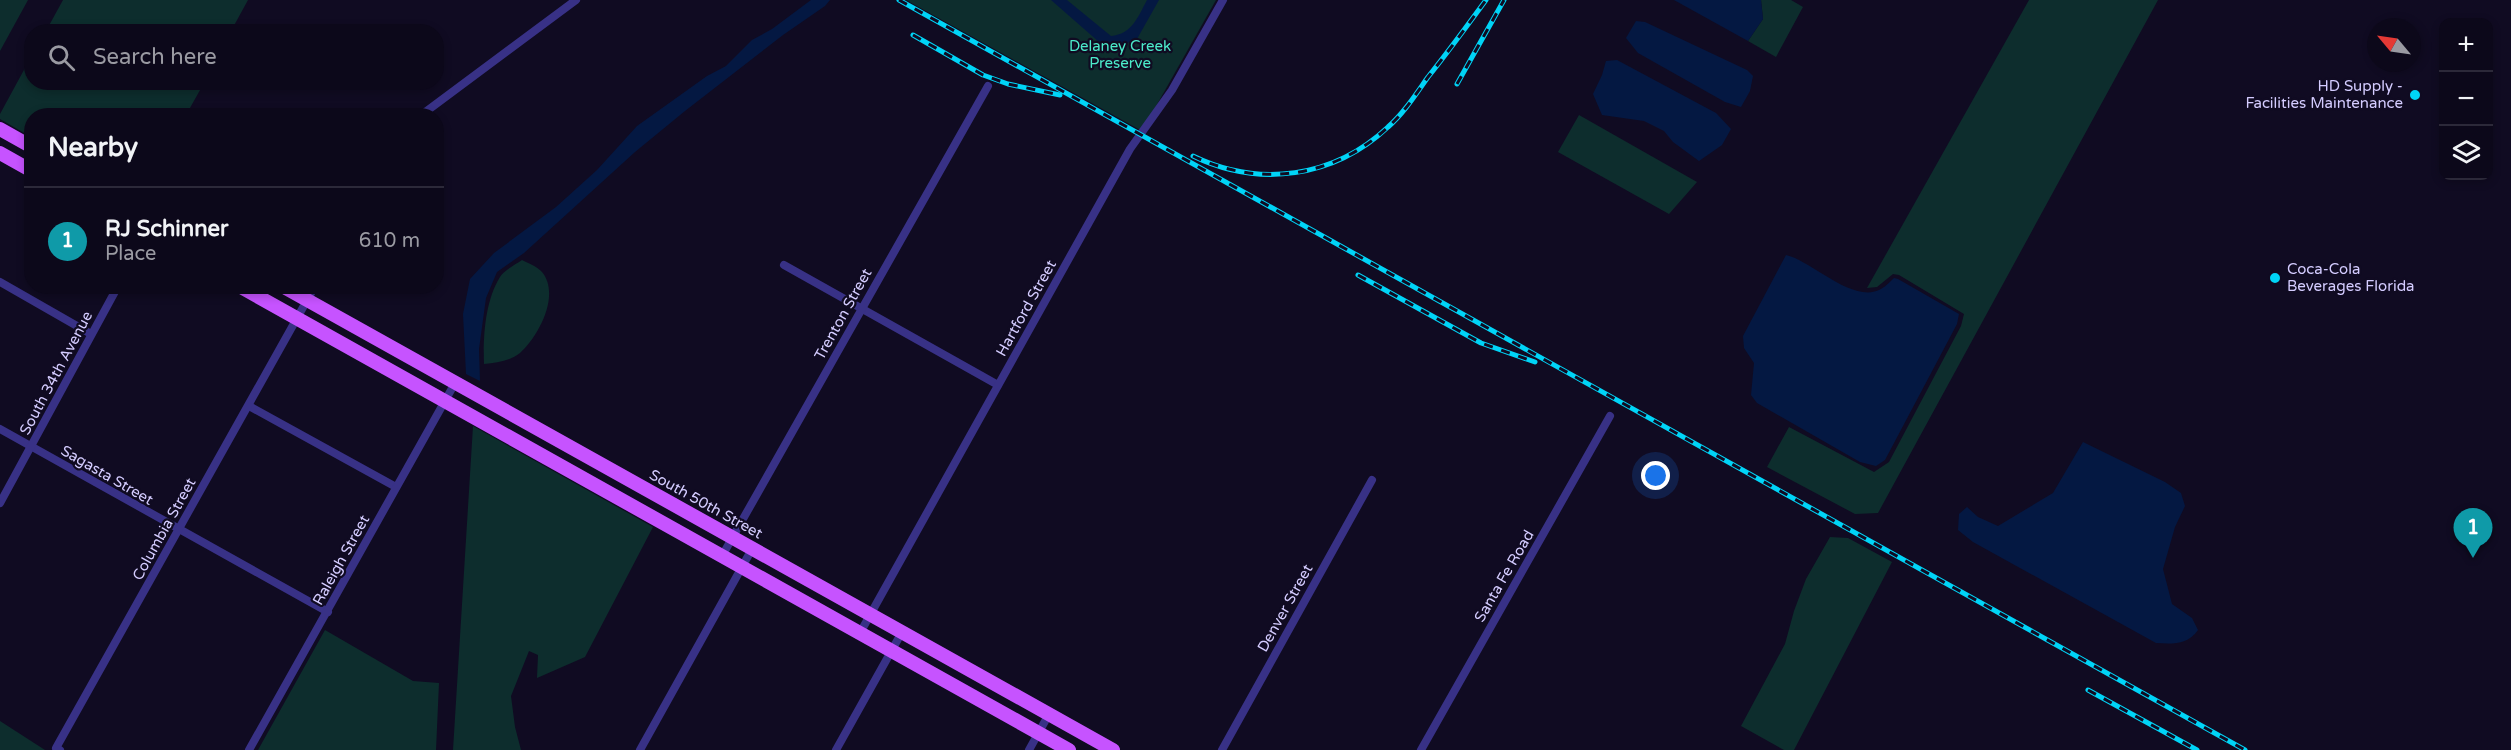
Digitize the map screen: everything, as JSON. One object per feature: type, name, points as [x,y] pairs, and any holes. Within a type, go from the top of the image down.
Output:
[{"type":"main road","points":[[5,132],[24,143]]},
{"type":"main road","points":[[0,153],[24,166]]},
{"type":"main road","points":[[253,294],[1069,750]]},
{"type":"main road","name":"South 50th Street","points":[[296,294],[1113,750]]},
{"type":"street","points":[[431,108],[576,0]]},
{"type":"street","name":"Hartford Street","points":[[860,633],[1130,149],[1172,90],[1223,0]]},
{"type":"street","name":"Trenton Street","points":[[722,556],[988,86]]},
{"type":"street","points":[[0,153],[5,132]]},
{"type":"street","points":[[784,265],[998,385]]},
{"type":"street","points":[[0,282],[91,334]]},
{"type":"street","name":"South 34th Avenue","points":[[0,503],[114,294]]},
{"type":"street","name":"Columbia Street","points":[[60,750],[56,748],[310,294]]},
{"type":"street","name":"Raleigh Street","points":[[249,750],[455,383]]},
{"type":"street","points":[[249,406],[396,488]]},
{"type":"street","name":"Santa Fe Road","points":[[1421,750],[1610,416]]},
{"type":"street","name":"Sagasta Street","points":[[0,429],[178,531],[328,612]]},
{"type":"street","points":[[593,484],[604,466]]},
{"type":"street","name":"Denver Street","points":[[1222,750],[1372,480]]},
{"type":"street","points":[[640,750],[752,549]]},
{"type":"street","points":[[836,750],[902,632]]},
{"type":"street","points":[[1029,750],[1049,714]]},
{"type":"green space","points":[[0,0],[28,0],[0,51]]},
{"type":"green space","points":[[63,0],[248,0],[235,24],[50,24]]},
{"type":"green space","name":"Delaney Creek Preserve","points":[[906,0],[1216,0],[1142,131]]},
{"type":"green space","points":[[1761,0],[1791,0],[1803,7],[1776,57],[1748,41],[1763,19]]},
{"type":"green space","points":[[2029,0],[2158,0],[1878,513],[1855,514],[1767,467],[1789,427],[1874,472],[1889,462],[1961,326],[1964,314],[1899,275],[1893,274],[1877,287],[1867,288]]},
{"type":"green space","points":[[24,70],[24,90],[200,90],[190,108],[24,108],[24,133],[0,119],[0,114]]},
{"type":"green space","points":[[1579,115],[1697,182],[1669,214],[1558,152]]},
{"type":"green space","points":[[522,260],[540,270],[547,281],[549,292],[545,315],[534,337],[520,353],[503,361],[484,364],[485,331],[491,297],[502,274]]},
{"type":"green space","points":[[473,426],[653,527],[585,657],[537,678],[538,655],[529,651],[511,696],[521,750],[453,750]]},
{"type":"green space","points":[[1830,537],[1848,538],[1892,562],[1794,750],[1784,750],[1741,726],[1785,644],[1806,579]]},
{"type":"green space","points":[[325,630],[413,681],[439,683],[436,750],[258,750]]},
{"type":"green space","points":[[0,721],[45,750],[0,750]]},
{"type":"water","points":[[811,0],[830,0],[685,111],[635,152],[524,253],[497,272],[486,298],[479,349],[480,381],[466,374],[463,314],[470,279],[494,253],[556,207],[597,170],[637,126],[707,76],[726,66],[752,40],[772,29]]},
{"type":"water","points":[[1051,0],[1067,0],[1111,36],[1118,35],[1129,28],[1147,0],[1159,0],[1137,39],[1118,47],[1099,42]]},
{"type":"water","points":[[1674,0],[1761,0],[1763,19],[1748,41]]},
{"type":"water","points":[[1636,21],[1645,22],[1747,70],[1753,76],[1750,91],[1741,107],[1725,102],[1638,53],[1626,38]]},
{"type":"water","points":[[1617,60],[1716,113],[1731,129],[1722,145],[1699,161],[1673,142],[1664,131],[1644,121],[1602,115],[1593,94],[1606,61]]},
{"type":"water","points":[[1786,255],[1796,258],[1856,291],[1879,290],[1894,278],[1898,279],[1959,314],[1957,324],[1885,460],[1876,466],[1860,462],[1757,403],[1751,395],[1754,363],[1744,348],[1743,336]]},
{"type":"water","points":[[2083,442],[2165,482],[2181,493],[2185,506],[2175,527],[2163,569],[2172,604],[2192,618],[2198,630],[2185,641],[2156,643],[1973,542],[1958,530],[1959,514],[1967,507],[1978,517],[1998,526],[2053,493]]},
{"type":"railway","points":[[899,0],[2245,750]]},
{"type":"railway","points":[[1193,156],[1218,166],[1244,172],[1269,174],[1295,173],[1344,158],[1367,144],[1399,116],[1486,0]]},
{"type":"railway","points":[[1457,84],[1504,0]]},
{"type":"railway","points":[[913,35],[983,75],[1008,84],[1060,95]]},
{"type":"railway","points":[[1358,275],[1481,343],[1535,362]]},
{"type":"railway","points":[[2088,690],[2197,750]]},
{"type":"place","name":"HD Supply - Facilities Maintenance","points":[[2415,95]]},
{"type":"place","name":"Coca-Cola Beverages Florida","points":[[2275,278]]},
{"type":"place","name":"RJ Schinner","points":[[2473,558]]}]
